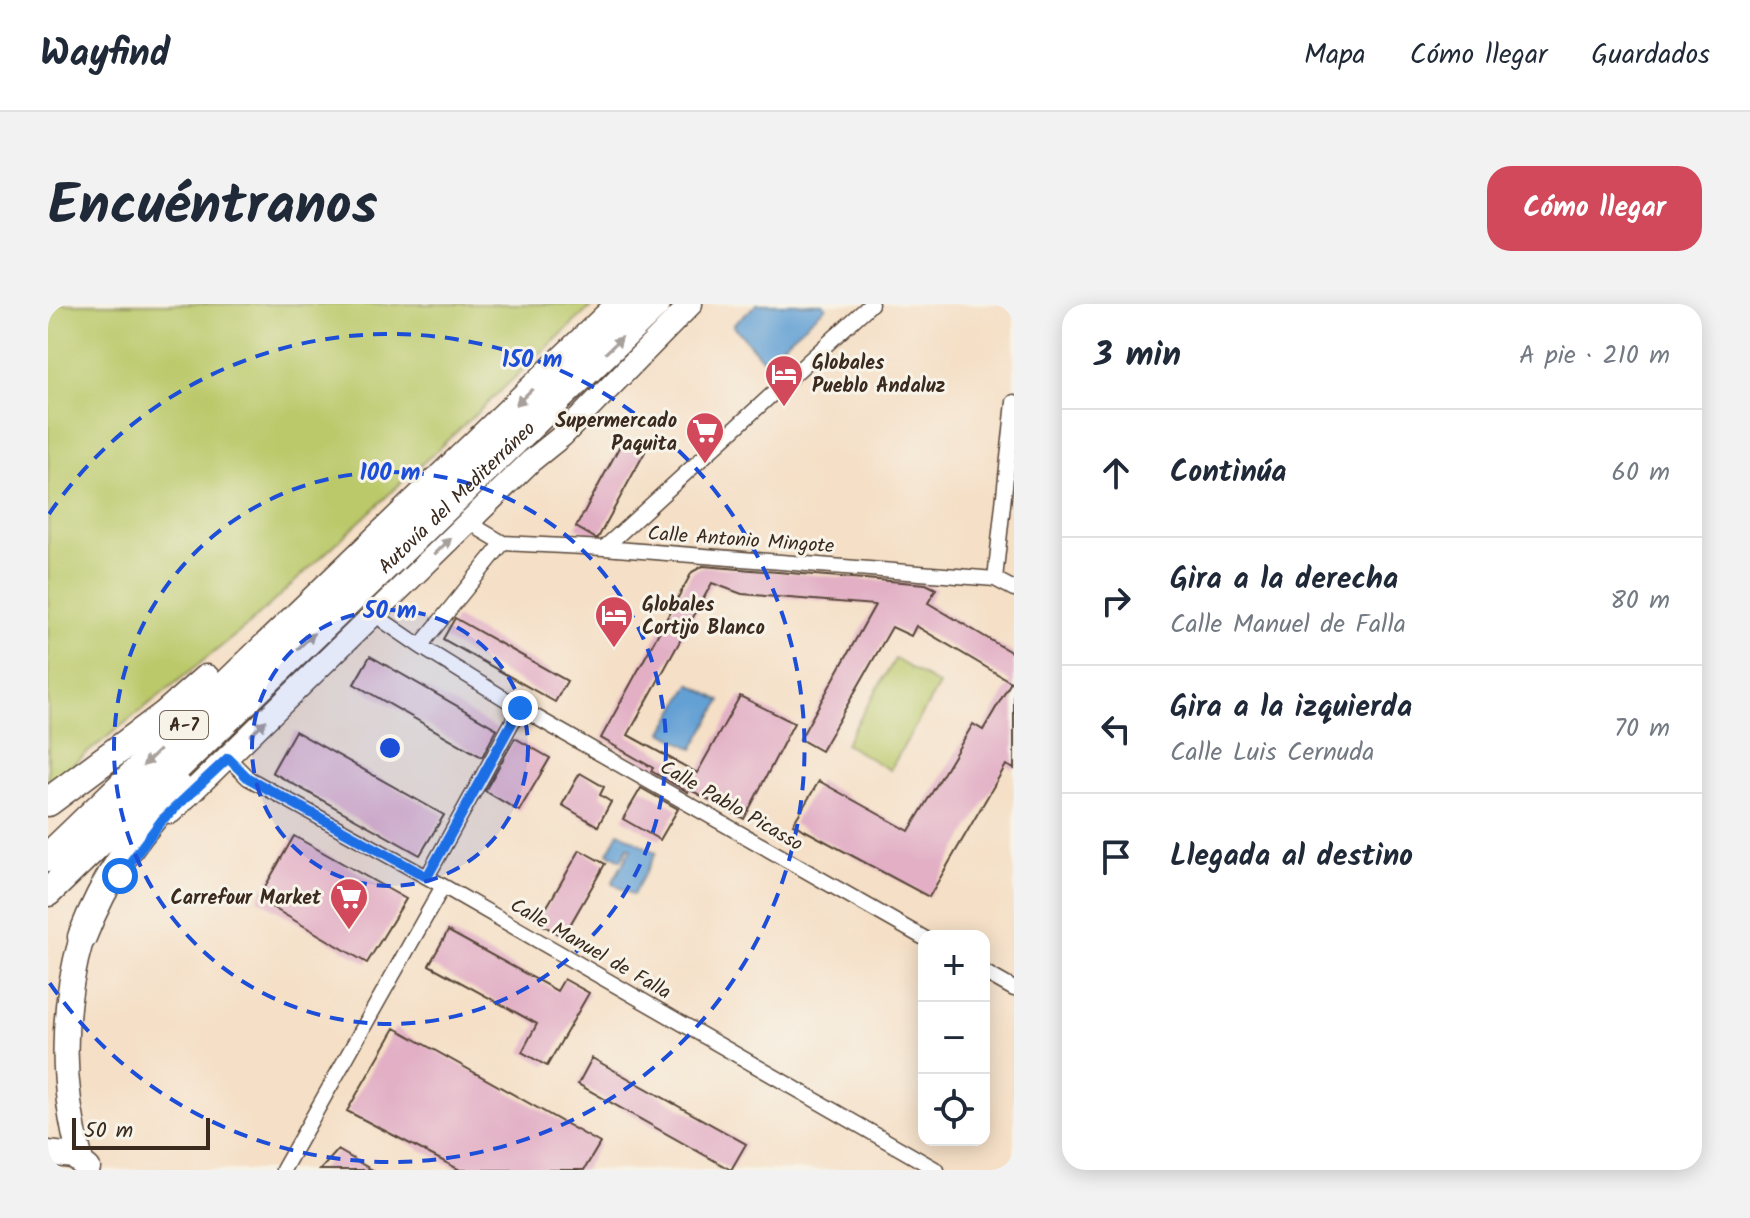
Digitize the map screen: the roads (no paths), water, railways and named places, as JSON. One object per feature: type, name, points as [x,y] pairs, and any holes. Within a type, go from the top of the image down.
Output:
[{"type":"highway","name":"Autovía del Mediterráneo","points":[[48,857],[621,304]]},
{"type":"highway","name":"Autovía del Mediterráneo","points":[[48,892],[656,304]]},
{"type":"highway","points":[[48,802],[165,715],[259,633],[307,606]]},
{"type":"highway","points":[[82,937],[107,879],[126,851],[220,744],[250,696]]},
{"type":"main road","points":[[82,937],[69,988],[64,1038],[70,1119],[85,1165]]},
{"type":"main road","points":[[51,1151],[85,1165]]},
{"type":"street","points":[[82,937],[120,876],[162,820],[531,461],[562,436],[691,304]]},
{"type":"street","points":[[604,548],[871,304]]},
{"type":"street","points":[[995,579],[1014,402]]},
{"type":"street","points":[[420,646],[503,543],[470,520]]},
{"type":"street","name":"Calle Antonio Mingote","points":[[503,543],[995,579],[1014,589]]},
{"type":"street","name":"Calle Pablo Picasso","points":[[376,612],[385,622],[420,646],[520,708],[918,935]]},
{"type":"street","points":[[427,877],[520,708]]},
{"type":"street","name":"Calle Manuel de Falla","points":[[228,758],[248,778],[443,886],[937,1170]]},
{"type":"street","points":[[283,1170],[443,886]]},
{"type":"street","points":[[990,975],[1014,989]]},
{"type":"water","points":[[757,304],[823,304],[826,307],[764,361],[733,325]]},
{"type":"water","points":[[690,684],[721,701],[693,749],[663,732]]},
{"type":"water","points":[[619,832],[656,853],[633,895],[612,883],[631,849],[628,847],[621,860],[608,853]]},
{"type":"place","name":"Globales Pueblo Andaluz","points":[[784,408]]},
{"type":"place","name":"Supermercado Paquita","points":[[705,465]]},
{"type":"place","name":"Globales Cortijo Blanco","points":[[614,649]]},
{"type":"place","name":"Carrefour Market","points":[[349,931]]}]
